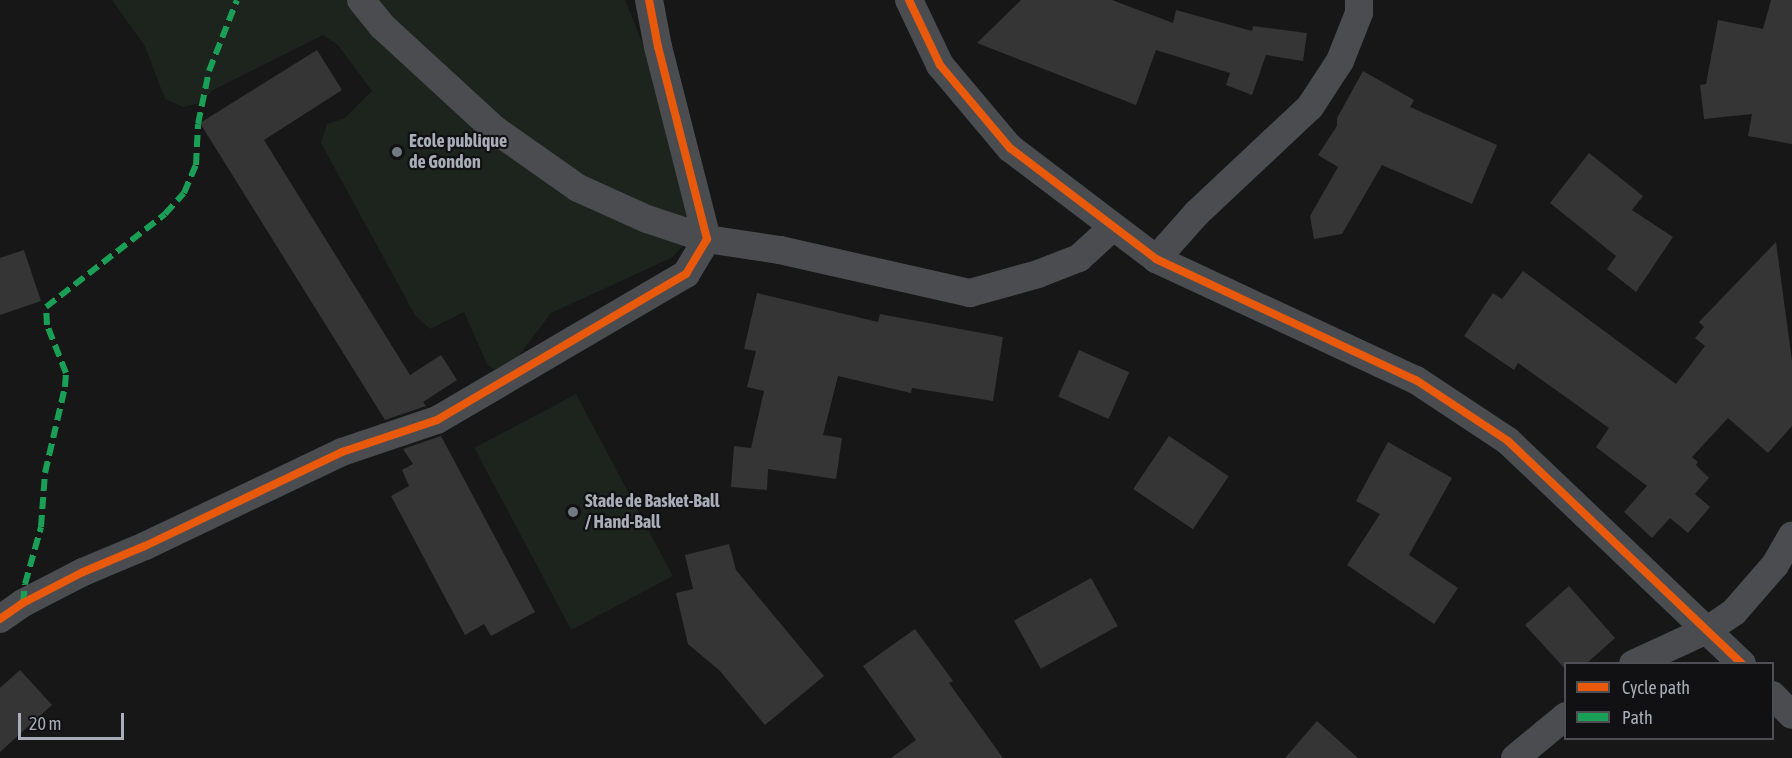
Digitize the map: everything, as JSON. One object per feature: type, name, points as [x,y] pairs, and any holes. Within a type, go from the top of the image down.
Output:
[{"type":"street","points":[[361,0],[382,26],[494,129],[578,188],[647,219],[708,239],[780,250],[970,293],[1038,274],[1079,258],[1113,227]]},
{"type":"street","points":[[0,619],[23,603],[83,572],[145,546],[342,452],[437,420],[686,274],[708,239],[658,47],[649,0]]},
{"type":"street","points":[[909,0],[940,65],[1010,148],[1156,259],[1416,380],[1508,441],[1709,629],[1741,662]]},
{"type":"street","points":[[1156,259],[1197,213],[1310,107],[1340,61],[1359,13],[1359,0]]},
{"type":"street","points":[[1635,662],[1709,629],[1734,612],[1775,565],[1792,536]]},
{"type":"street","points":[[1774,696],[1792,715]]},
{"type":"street","points":[[1515,758],[1564,718]]},
{"type":"shaded area","name":"Ecole publique de Gondon","points":[[112,0],[625,0],[712,217],[671,258],[551,313],[505,374],[488,366],[464,312],[430,329],[415,315],[321,143],[327,124],[345,118],[372,91],[338,45],[323,35],[213,90],[200,103],[183,107],[165,99],[145,46]]},
{"type":"shaded area","name":"Stade de Basket-Ball / Hand-Ball","points":[[576,394],[673,576],[571,630],[474,448]]},
{"type":"building","points":[[1021,0],[1112,0],[1173,23],[1176,10],[1252,31],[1253,26],[1307,33],[1303,61],[1266,55],[1252,95],[1226,85],[1230,73],[1156,50],[1136,105],[977,43]]},
{"type":"building","points":[[1771,0],[1792,0],[1792,144],[1748,136],[1752,114],[1704,119],[1700,85],[1706,84],[1718,20],[1763,29]]},
{"type":"building","points":[[317,50],[342,90],[264,140],[410,375],[441,355],[457,380],[423,402],[426,406],[385,420],[200,123]]},
{"type":"building","points":[[1363,71],[1414,100],[1410,107],[1497,145],[1472,204],[1382,165],[1342,234],[1314,239],[1310,216],[1338,167],[1318,155],[1337,126],[1337,118]]},
{"type":"building","points":[[1589,153],[1643,196],[1632,210],[1673,237],[1636,292],[1607,269],[1616,256],[1550,203]]},
{"type":"building","points":[[1776,242],[1792,361],[1792,426],[1768,453],[1728,418],[1692,457],[1698,462],[1696,465],[1709,478],[1695,494],[1710,507],[1688,533],[1670,518],[1652,538],[1624,512],[1647,486],[1596,447],[1609,428],[1518,363],[1514,370],[1464,336],[1493,293],[1502,299],[1523,271],[1676,384],[1705,346],[1695,338],[1704,327],[1699,322]]},
{"type":"building","points":[[24,250],[41,301],[0,315],[0,258]]},
{"type":"building","points":[[757,293],[878,322],[880,314],[1003,337],[993,401],[912,388],[911,393],[838,376],[823,435],[842,438],[836,479],[768,469],[767,490],[731,487],[734,446],[751,448],[764,391],[747,387],[756,351],[744,349]]},
{"type":"building","points":[[1079,350],[1129,372],[1109,419],[1058,397]]},
{"type":"building","points":[[441,436],[535,612],[491,636],[484,624],[465,635],[391,496],[409,486],[402,470],[413,464],[403,449]]},
{"type":"building","points":[[1169,436],[1229,476],[1193,529],[1133,489]]},
{"type":"building","points":[[1388,442],[1452,478],[1409,555],[1458,588],[1434,624],[1347,565],[1380,514],[1356,501]]},
{"type":"building","points":[[729,544],[736,570],[824,676],[765,725],[720,671],[688,644],[676,593],[693,589],[685,555]]},
{"type":"building","points":[[1091,578],[1118,626],[1041,669],[1014,621]]},
{"type":"building","points":[[1569,586],[1615,638],[1588,662],[1564,662],[1564,668],[1525,625]]},
{"type":"building","points":[[915,629],[953,681],[949,683],[1003,758],[891,758],[916,740],[863,666]]},
{"type":"building","points":[[20,670],[52,705],[0,752],[0,688]]},
{"type":"building","points":[[1317,721],[1358,758],[1285,758]]},
{"type":"marked path","points":[[23,603],[25,584],[41,527],[45,473],[65,387],[66,373],[47,325],[46,307],[165,214],[184,193],[196,165],[198,124],[209,71],[237,0]]},
{"type":"cycle path","points":[[0,619],[23,603],[83,572],[145,546],[342,452],[437,420],[686,274],[707,239],[658,47],[649,0]]},
{"type":"cycle path","points":[[909,0],[940,65],[1010,148],[1156,259],[1416,380],[1508,441],[1740,662]]},
{"type":"place","name":"Ecole publique de Gondon","points":[[397,152]]},
{"type":"place","name":"Stade de Basket-Ball / Hand-Ball","points":[[573,512]]}]
